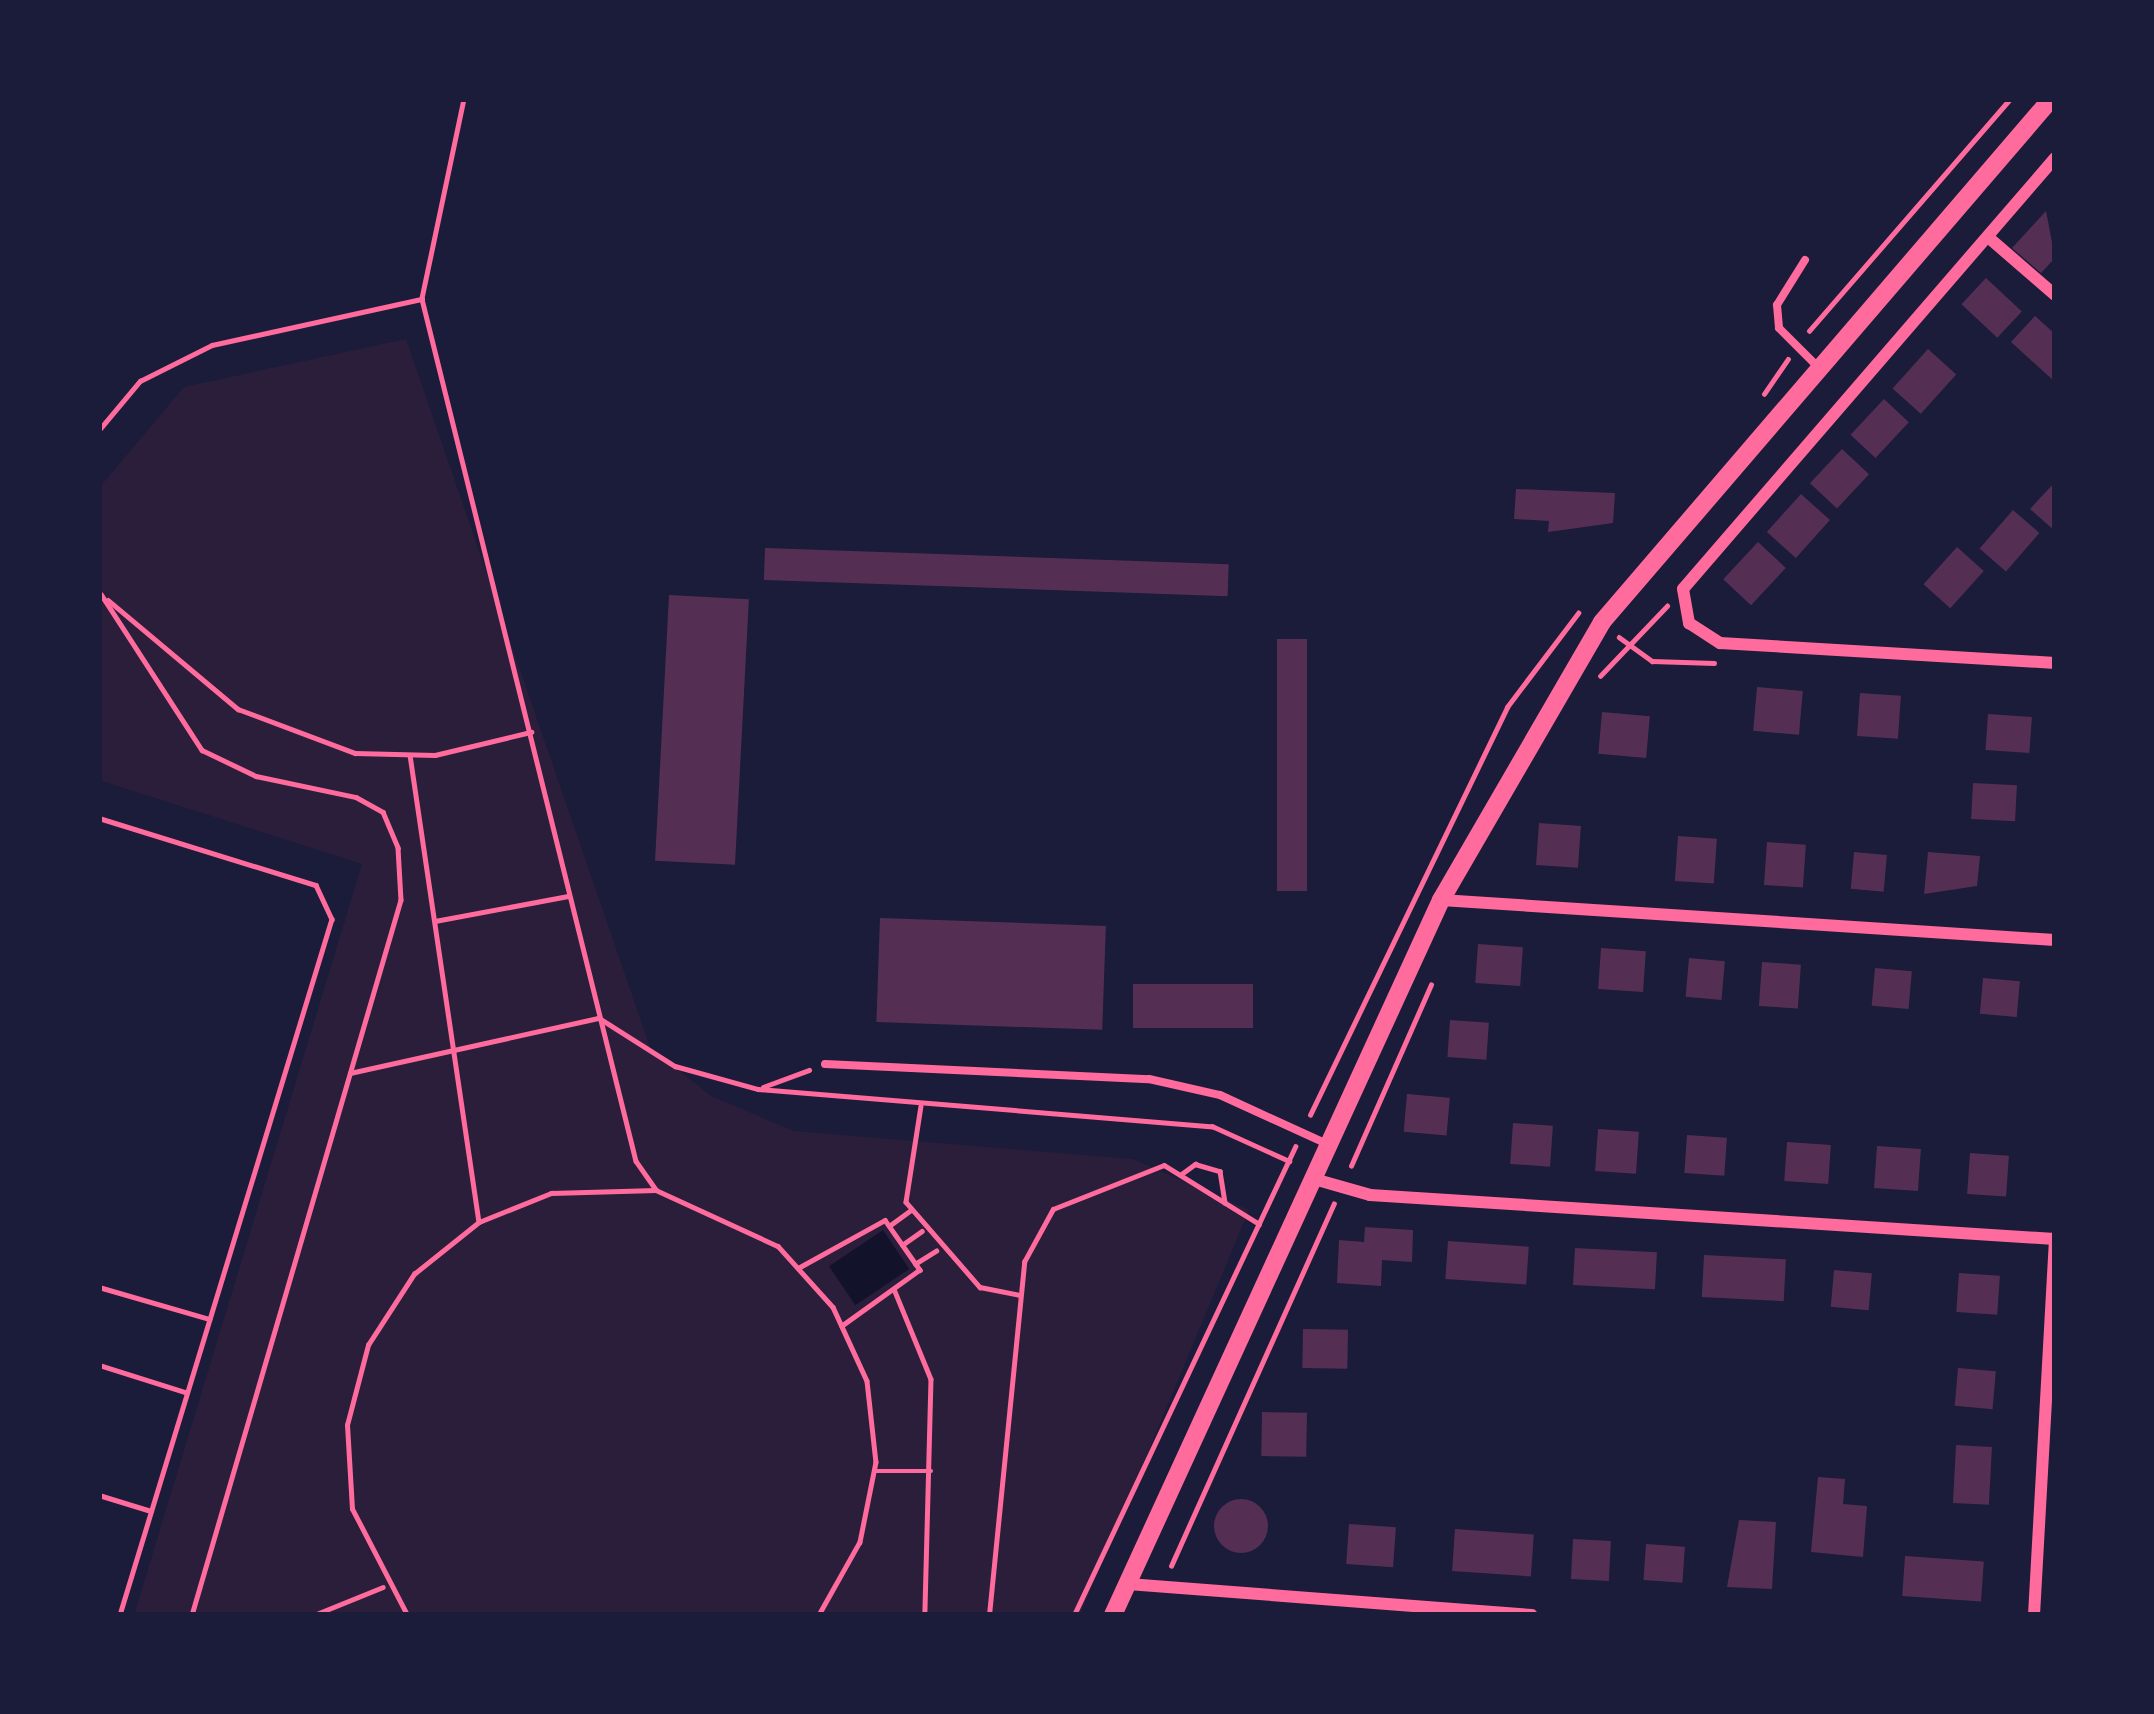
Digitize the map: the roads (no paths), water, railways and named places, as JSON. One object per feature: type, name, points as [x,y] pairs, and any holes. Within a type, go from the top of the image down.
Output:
[{"type":"street","points":[[1113,1615],[1441,900],[1601,622],[2051,99]]},
{"type":"street","points":[[2055,158],[1683,589],[1689,623],[1749,645],[2055,663]]},
{"type":"street","points":[[1988,237],[2055,295]]},
{"type":"street","points":[[1441,900],[2055,940]]},
{"type":"street","points":[[1314,1179],[1340,1190],[2055,1239],[2034,1615]]},
{"type":"street","points":[[1128,1584],[1159,1592],[1532,1615]]},
{"type":"lane","points":[[1804,260],[1777,305],[1779,328],[1820,368]]},
{"type":"lane","points":[[825,1064],[1149,1079],[1220,1095],[1330,1145]]}]
